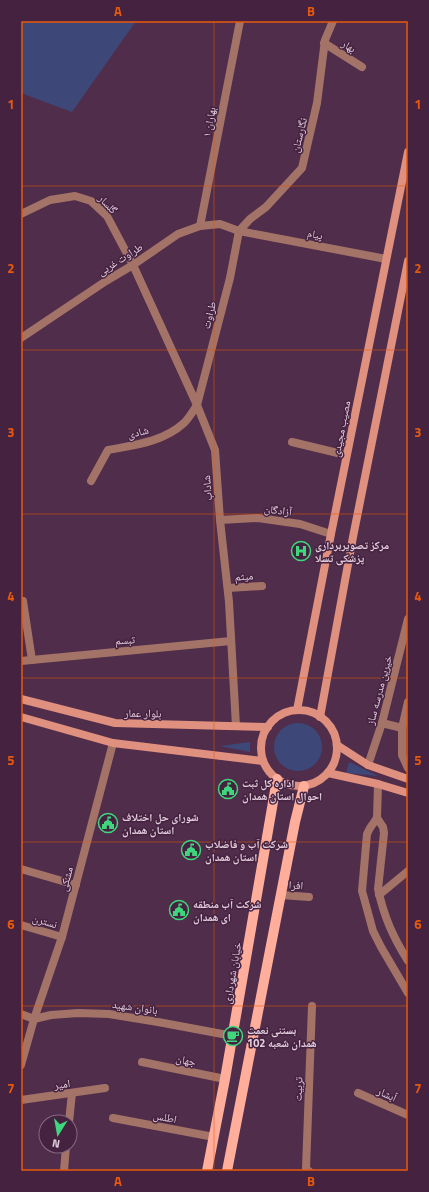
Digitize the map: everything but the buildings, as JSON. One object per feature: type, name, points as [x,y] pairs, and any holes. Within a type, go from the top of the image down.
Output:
[{"type":"main road","name":"مصیب مجیدی","points":[[297,710],[346,455],[408,152]]},
{"type":"main road","points":[[320,717],[354,530],[408,263]]},
{"type":"main road","name":"بلوار عمار","points":[[21,699],[115,723],[268,727]]},
{"type":"main road","points":[[297,710],[309,712],[320,717],[329,724],[334,734],[337,745],[337,755],[334,765],[321,780],[313,784],[295,786],[285,784],[269,771],[263,761],[261,749],[263,738],[268,727],[276,718],[297,710]]},
{"type":"main road","points":[[21,718],[113,743],[263,761]]},
{"type":"main road","points":[[337,745],[368,765],[408,779]]},
{"type":"main road","points":[[328,773],[378,784],[408,793]]},
{"type":"main road","name":"خیابان شهرداری","points":[[207,1171],[233,1036],[277,779]]},
{"type":"main road","points":[[227,1171],[295,822],[304,786]]},
{"type":"street","name":"بهاران ۱","points":[[200,226],[240,21]]},
{"type":"street","name":"نگارستان","points":[[239,231],[250,219],[266,207],[302,168],[317,103],[324,43],[334,21]]},
{"type":"street","name":"بهار","points":[[324,43],[362,67]]},
{"type":"street","name":"گلسار","points":[[21,214],[50,200],[75,196],[91,201],[107,216],[133,266]]},
{"type":"street","name":"طراوت غربی","points":[[21,338],[106,281],[133,266],[178,234],[200,226],[220,224],[239,231]]},
{"type":"street","name":"پیام","points":[[239,231],[386,260]]},
{"type":"street","name":"طراوت","points":[[197,405],[230,278],[239,231]]},
{"type":"street","name":"شاداب","points":[[133,266],[197,405],[215,450],[220,520],[228,588],[236,726]]},
{"type":"street","name":"شادی","points":[[91,481],[108,450],[147,443],[172,431],[185,422],[197,405]]},
{"type":"street","points":[[292,442],[346,455]]},
{"type":"street","name":"آزادگان","points":[[220,520],[258,518],[300,524],[331,534]]},
{"type":"street","name":"میثم","points":[[228,588],[262,586]]},
{"type":"street","points":[[23,600],[32,660]]},
{"type":"street","name":"خیرین مدرسه ساز","points":[[368,765],[382,723],[408,619]]},
{"type":"street","name":"تبسم","points":[[21,661],[231,641]]},
{"type":"street","points":[[408,702],[402,728],[402,755],[408,768]]},
{"type":"street","points":[[382,723],[402,728]]},
{"type":"street","name":"مشکی","points":[[21,1066],[34,1019],[62,937],[113,743]]},
{"type":"street","points":[[378,784],[377,818],[367,834],[362,891],[373,932],[408,993]]},
{"type":"street","points":[[377,818],[383,827],[384,833],[378,889],[388,927],[408,961]]},
{"type":"street","points":[[21,869],[76,885]]},
{"type":"street","points":[[380,895],[408,871]]},
{"type":"street","name":"افرا","points":[[281,895],[309,897]]},
{"type":"street","name":"نسترن","points":[[21,925],[62,937]]},
{"type":"street","name":"تربیت","points":[[308,1171],[306,1169],[312,1006]]},
{"type":"street","name":"بانوان شهید","points":[[34,1019],[51,1015],[78,1013],[109,1014],[233,1036]]},
{"type":"street","points":[[21,1014],[34,1019]]},
{"type":"street","name":"جهان","points":[[142,1062],[225,1079]]},
{"type":"street","name":"امیر","points":[[21,1100],[106,1088]]},
{"type":"street","points":[[70,1114],[72,1093]]},
{"type":"street","name":"آبشار","points":[[358,1093],[408,1115]]},
{"type":"street","name":"اطلس","points":[[113,1118],[214,1137]]},
{"type":"street","points":[[64,1171],[65,1154]]},
{"type":"shaded area","points":[[21,21],[136,21],[72,112],[21,93]]},
{"type":"shaded area","points":[[293,723],[303,723],[312,727],[318,733],[322,742],[322,752],[318,761],[312,767],[303,771],[293,771],[284,767],[278,761],[274,752],[274,742],[278,733],[284,727]]},
{"type":"shaded area","points":[[250,742],[250,752],[220,746]]},
{"type":"shaded area","points":[[349,762],[378,776],[346,773]]},
{"type":"place","name":"مرکز تصویربرداری پزشکی تسلا","points":[[301,551]]},
{"type":"place","name":"اداره کل ثبت احوال استان همدان","points":[[228,789]]},
{"type":"place","name":"شوراى حل اختلاف استان همدان","points":[[108,823]]},
{"type":"place","name":"شرکت آب و فاضلاب استان همدان","points":[[191,850]]},
{"type":"place","name":"شرکت آب منطقه ای همدان","points":[[179,910]]},
{"type":"place","name":"بستنی نعمت همدان شعبه 102","points":[[233,1036]]}]
